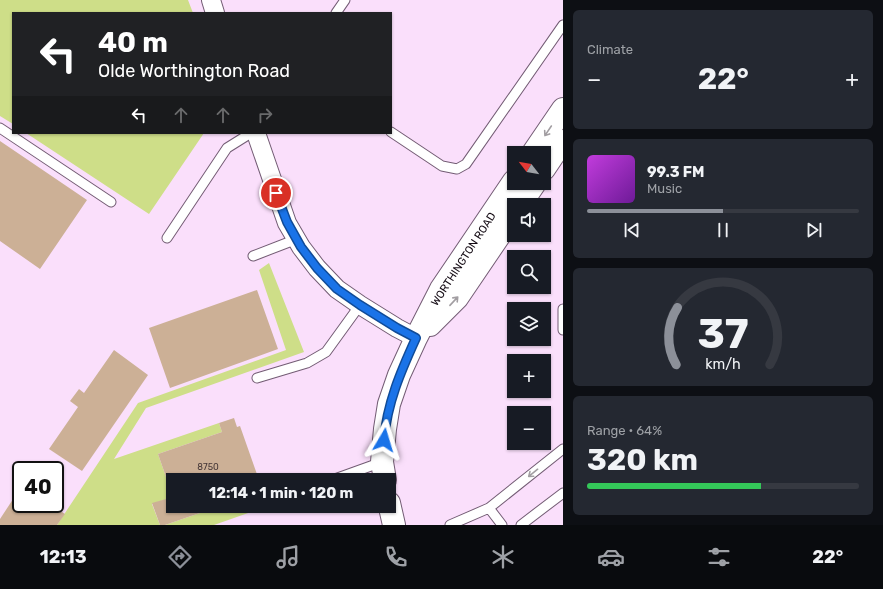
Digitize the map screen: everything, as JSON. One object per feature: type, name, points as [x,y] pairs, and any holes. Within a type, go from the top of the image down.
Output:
[{"type":"street","points":[[211,0],[215,12]]},
{"type":"street","points":[[538,146],[563,108]]},
{"type":"street","points":[[256,134],[287,222],[301,247],[317,268],[337,289],[397,328],[416,338]]},
{"type":"street","points":[[551,159],[563,141]]},
{"type":"street","name":"WORTHINGTON ROAD","points":[[384,471],[385,429],[389,404],[399,375],[441,289],[508,190]]},
{"type":"street","name":"WORTHINGTON ROAD","points":[[416,338],[457,298],[507,224]]},
{"type":"street","points":[[391,513],[394,525]]},
{"type":"lane","points":[[337,12],[345,0]]},
{"type":"lane","points":[[392,133],[442,166],[457,169],[466,164],[563,25]]},
{"type":"lane","points":[[0,128],[111,202]]},
{"type":"lane","points":[[167,238],[227,148],[249,134]]},
{"type":"lane","points":[[253,256],[297,239]]},
{"type":"lane","points":[[257,378],[307,363],[326,352],[360,305]]},
{"type":"lane","points":[[563,309],[563,330]]},
{"type":"lane","points":[[450,525],[489,508],[563,449]]},
{"type":"lane","points":[[372,473],[384,471]]},
{"type":"lane","points":[[521,525],[563,492]]},
{"type":"lane","points":[[489,508],[502,525]]},
{"type":"green space","points":[[0,0],[188,0],[193,12],[12,12],[12,123],[0,116]]},
{"type":"green space","points":[[28,134],[203,134],[149,214]]},
{"type":"green space","points":[[269,263],[304,352],[146,408],[114,459],[219,423],[222,432],[158,454],[166,477],[166,499],[152,504],[160,525],[57,525],[138,403],[286,350],[259,270]]},
{"type":"green space","points":[[200,513],[248,513],[214,525],[165,525]]},
{"type":"building","points":[[0,141],[87,200],[40,269],[0,241]]},
{"type":"building","points":[[257,290],[278,349],[170,388],[149,328]]},
{"type":"building","points":[[114,350],[148,375],[82,471],[49,449],[78,407],[70,401],[79,389],[84,393]]},
{"type":"building","points":[[234,418],[237,427],[240,426],[257,473],[166,473],[166,477],[158,454],[222,432],[219,423]]},
{"type":"building","points":[[166,499],[166,513],[200,513],[165,525],[160,525],[152,503]]},
{"type":"building","points":[[12,501],[12,513],[65,514],[57,525],[0,525],[0,519]]},
{"type":"route","points":[[276,193],[287,222],[301,247],[317,268],[337,289],[397,328],[416,338],[399,375],[389,404],[384,440]]}]
